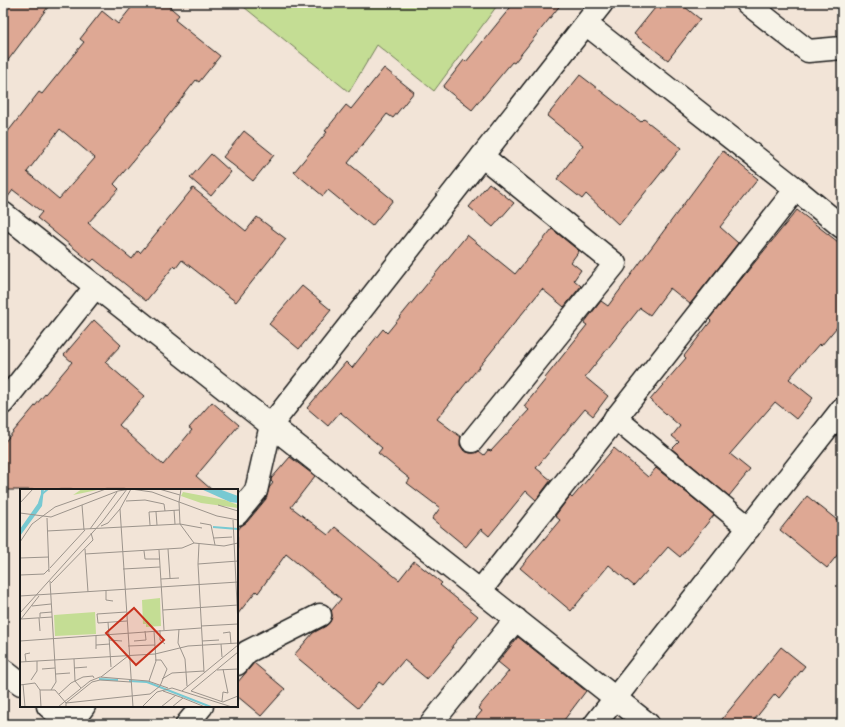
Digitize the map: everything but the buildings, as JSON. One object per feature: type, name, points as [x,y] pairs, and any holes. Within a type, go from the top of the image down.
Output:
[{"type":"street","points":[[238,513],[256,491],[271,425],[602,3]]},
{"type":"street","points":[[747,3],[808,51],[842,48]]},
{"type":"street","points":[[586,24],[796,189],[842,228]]},
{"type":"street","points":[[472,441],[615,264],[482,156]]},
{"type":"street","points":[[480,590],[796,189]]},
{"type":"street","points":[[3,213],[648,724]]},
{"type":"street","points":[[3,403],[96,286]]},
{"type":"street","points":[[595,724],[842,409]]},
{"type":"street","points":[[615,418],[749,528]]},
{"type":"street","points":[[238,663],[247,652],[320,615]]},
{"type":"street","points":[[431,724],[516,619]]},
{"type":"street","points":[[3,670],[20,683]]},
{"type":"street","points":[[612,724],[616,698]]},
{"type":"street","points":[[49,707],[70,724],[83,707]]},
{"type":"street","points":[[187,724],[201,707]]},
{"type":"green space","points":[[239,3],[499,3],[434,91],[377,45],[349,92]]}]
